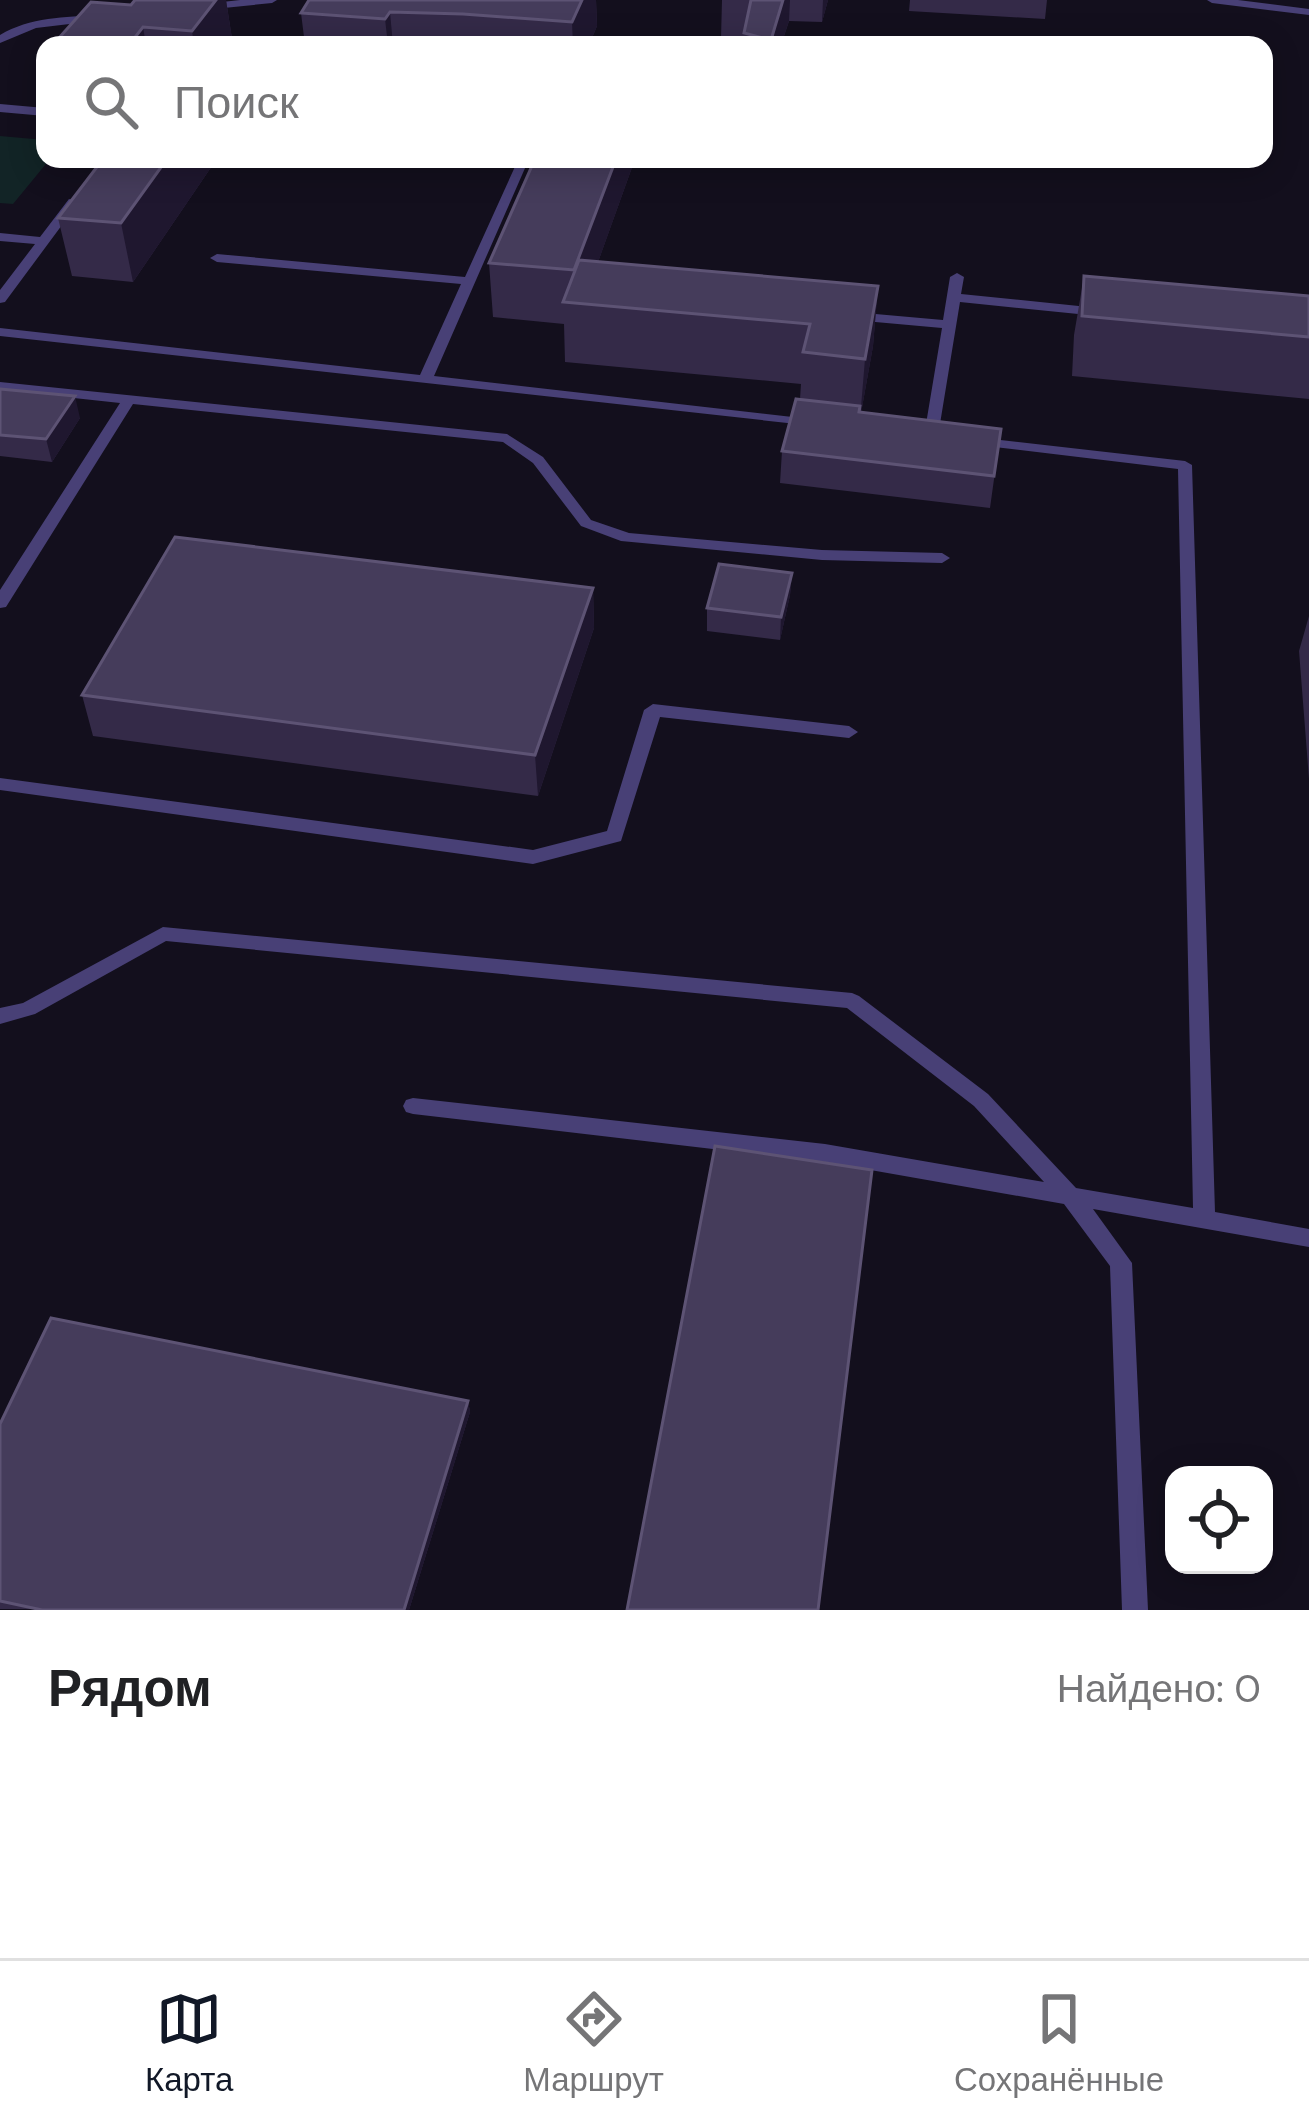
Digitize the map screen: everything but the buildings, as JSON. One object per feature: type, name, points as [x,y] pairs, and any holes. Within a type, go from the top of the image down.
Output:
[{"type":"lane","points":[[184,9],[272,0]]},
{"type":"lane","points":[[1212,0],[1309,12]]},
{"type":"lane","points":[[0,40],[32,25],[119,16]]},
{"type":"lane","points":[[0,108],[36,111]]},
{"type":"lane","points":[[425,380],[520,168]]},
{"type":"lane","points":[[0,299],[81,192]]},
{"type":"lane","points":[[0,237],[44,241]]},
{"type":"lane","points":[[217,258],[470,281]]},
{"type":"lane","points":[[931,436],[957,277]]},
{"type":"lane","points":[[954,297],[1106,312]]},
{"type":"lane","points":[[830,314],[949,325]]},
{"type":"lane","points":[[0,332],[839,426]]},
{"type":"lane","points":[[0,386],[507,438],[538,460],[586,523],[627,538],[822,555],[942,558]]},
{"type":"lane","points":[[0,603],[129,399]]},
{"type":"lane","points":[[908,434],[1185,465],[1204,1220]]},
{"type":"lane","points":[[0,784],[533,857],[615,836],[653,710],[849,732]]},
{"type":"lane","points":[[0,1016],[28,1009],[163,934],[852,1001],[981,1100],[1070,1196],[1120,1263],[1135,1610]]},
{"type":"lane","points":[[413,1106],[825,1154],[1309,1238]]},
{"type":"shaded area","points":[[0,136],[36,139],[36,168],[43,168],[13,204],[0,203]]}]
